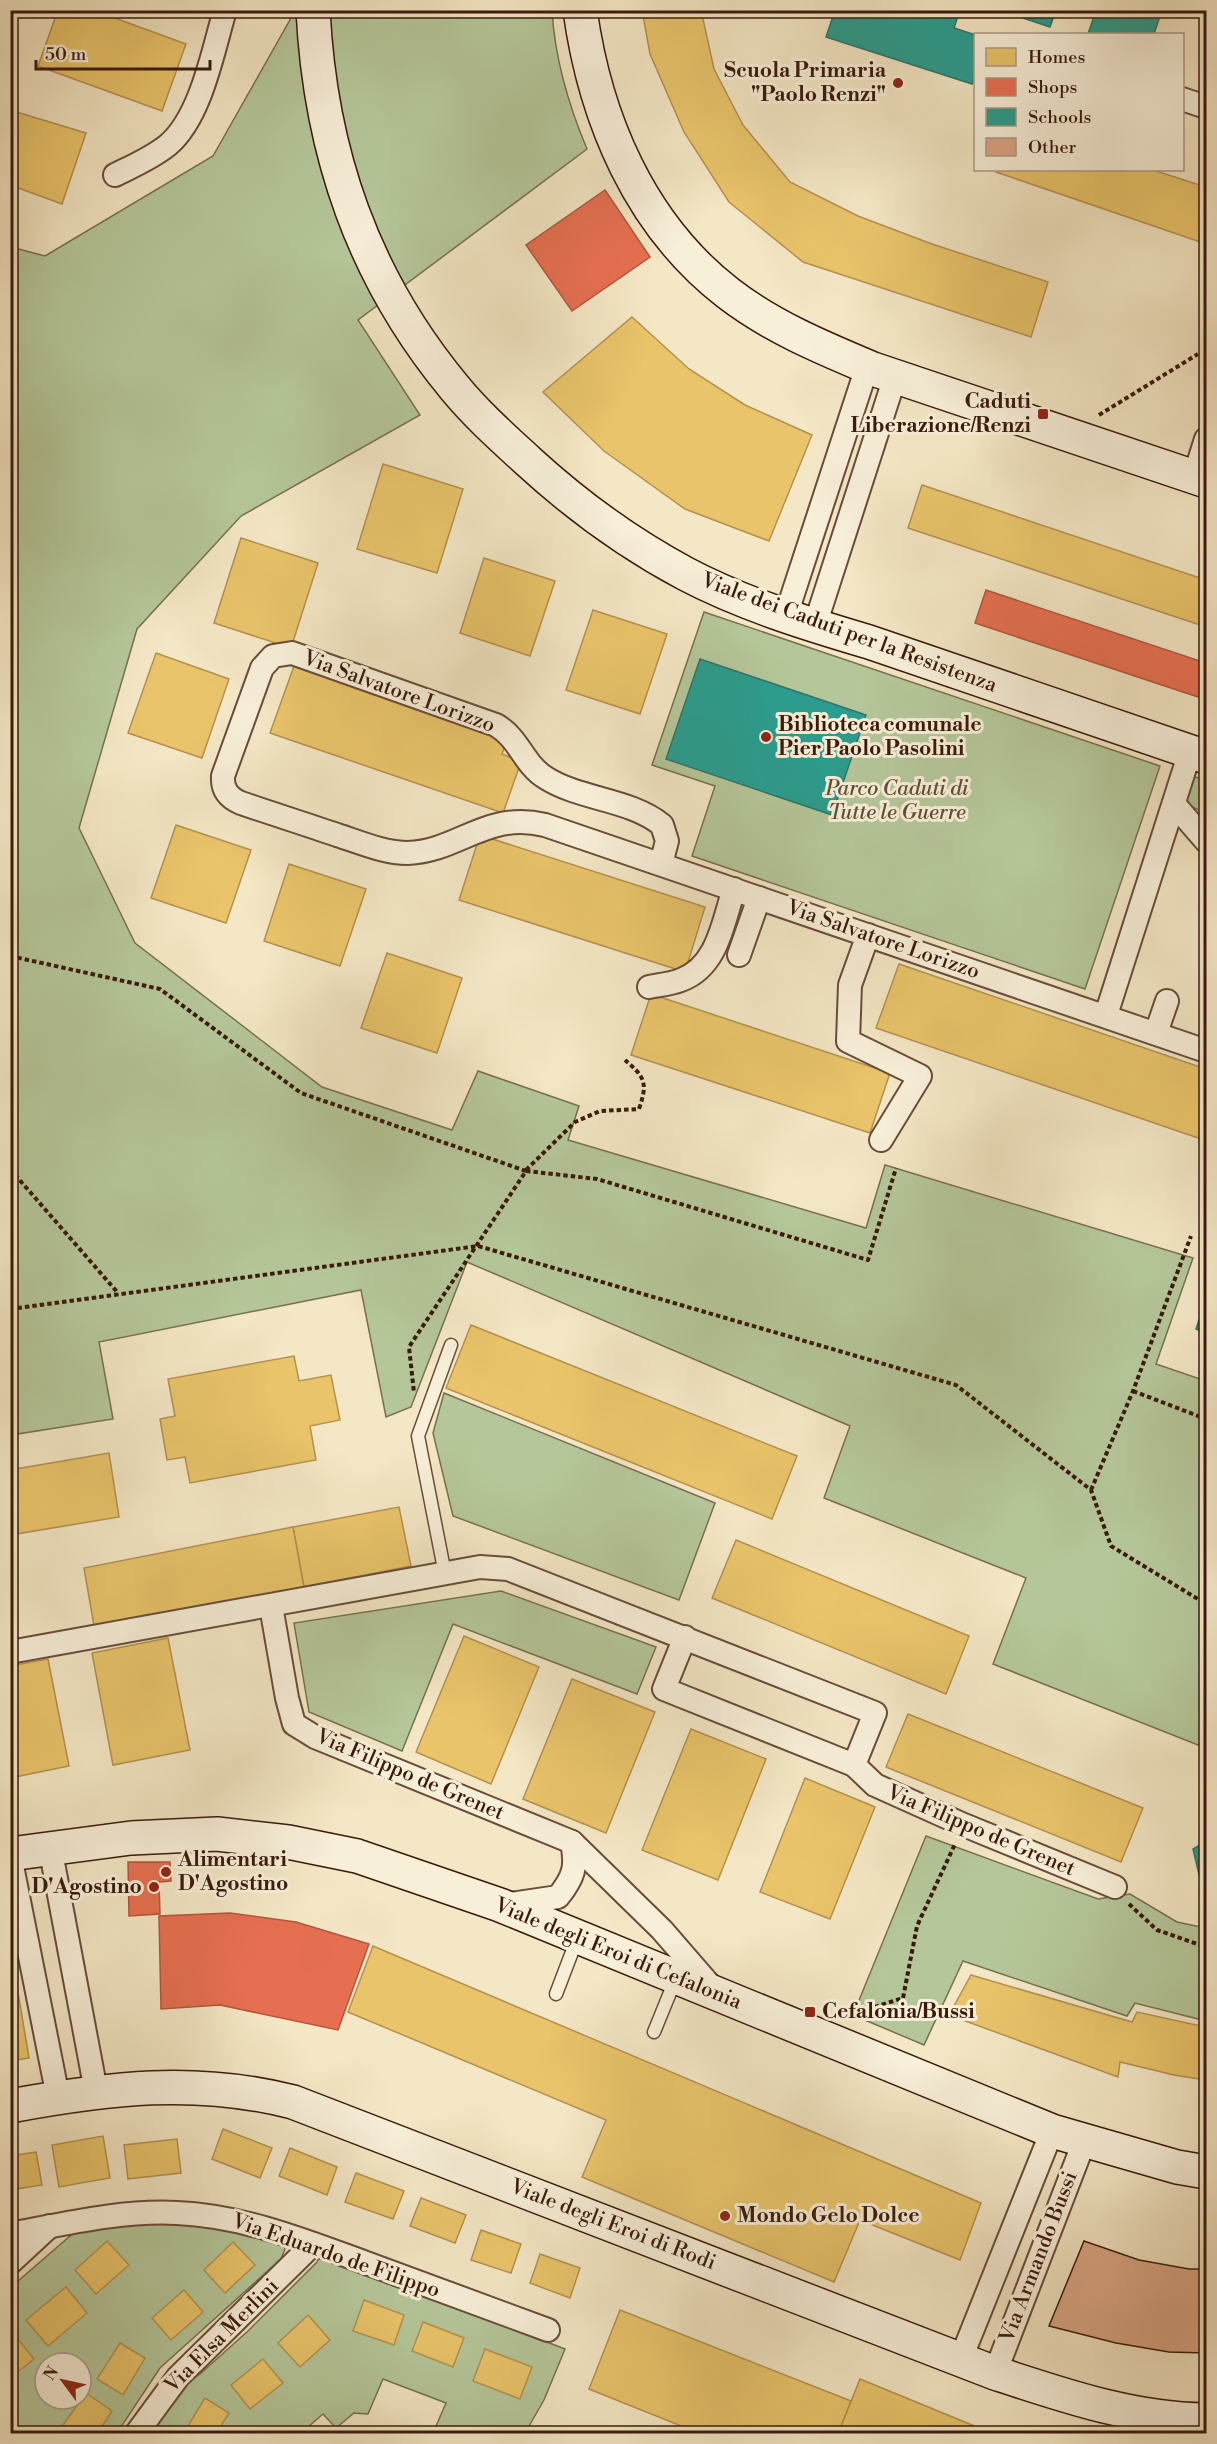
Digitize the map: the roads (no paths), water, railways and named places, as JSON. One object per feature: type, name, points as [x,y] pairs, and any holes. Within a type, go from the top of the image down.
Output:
[{"type":"main road","points":[[580,10],[593,75],[606,117],[625,165],[657,220],[695,263],[735,298],[788,331],[881,372],[1200,479]]},
{"type":"main road","name":"Viale dei Caduti per la Resistenza","points":[[314,18],[322,105],[335,159],[356,225],[376,270],[423,346],[463,397],[517,451],[567,495],[629,541],[687,575],[801,620],[1198,755]]},
{"type":"main road","name":"Viale degli Eroi di Cefalonia","points":[[10,1855],[50,1847],[131,1838],[217,1834],[288,1842],[357,1856],[500,1905],[1052,2131],[1177,2167],[1206,2172]]},
{"type":"main road","name":"Viale degli Eroi di Rodi","points":[[10,2106],[96,2091],[149,2086],[196,2086],[256,2093],[292,2102],[960,2361],[1098,2406],[1172,2420],[1206,2420]]},
{"type":"street","points":[[115,175],[163,149],[187,123],[196,105],[225,10]]},
{"type":"street","points":[[1184,100],[1206,107]]},
{"type":"street","points":[[801,620],[881,372]]},
{"type":"street","points":[[801,620],[881,372]]},
{"type":"street","points":[[1200,479],[1206,439]]},
{"type":"street","name":"Via Salvatore Lorizzo","points":[[661,864],[667,840],[662,825],[644,814],[559,785],[543,777],[525,759],[511,735],[496,725],[292,653],[273,656],[261,668],[223,776],[225,791],[236,801],[385,850],[417,852],[497,824],[516,821],[544,825],[1206,1051]]},
{"type":"street","points":[[1106,1015],[1174,804],[1198,755]]},
{"type":"street","points":[[1174,804],[1206,841]]},
{"type":"street","points":[[649,987],[681,980],[703,966],[714,948],[734,889]]},
{"type":"street","points":[[739,955],[759,898]]},
{"type":"street","points":[[868,935],[850,985],[848,1041],[920,1076],[881,1140]]},
{"type":"street","points":[[1156,1033],[1167,1001]]},
{"type":"street","points":[[10,1652],[480,1567],[508,1569],[875,1713],[854,1765]]},
{"type":"street","name":"Via Filippo de Grenet","points":[[271,1606],[286,1698],[294,1724],[315,1737],[572,1842],[662,1930],[717,1993]]},
{"type":"street","name":"Via Filippo de Grenet","points":[[685,1637],[664,1689],[854,1765],[875,1785],[964,1825],[1115,1887]]},
{"type":"street","points":[[500,1905],[558,1897],[571,1882],[575,1861],[572,1842]]},
{"type":"street","points":[[50,1847],[96,2091]]},
{"type":"street","points":[[10,1855],[58,2097]]},
{"type":"street","name":"Via Armando Bussi","points":[[960,2361],[1052,2131]]},
{"type":"street","name":"Via Armando Bussi","points":[[995,2373],[1084,2142]]},
{"type":"street","name":"Via Eduardo de Filippo","points":[[10,2234],[130,2215],[174,2212],[229,2218],[313,2244],[548,2330]]},
{"type":"street","points":[[10,2263],[50,2226]]},
{"type":"street","name":"Via Elsa Merlini","points":[[136,2433],[178,2377],[313,2244]]},
{"type":"lane","points":[[445,1574],[418,1436],[451,1345]]},
{"type":"lane","points":[[556,1994],[578,1936]]},
{"type":"lane","points":[[654,2032],[676,1976]]},
{"type":"place","name":"Scuola Primaria \"Paolo Renzi\"","points":[[898,83]]},
{"type":"place","name":"Caduti Liberazione/Renzi","points":[[1043,414]]},
{"type":"place","name":"Biblioteca comunale Pier Paolo Pasolini","points":[[766,737]]},
{"type":"place","name":"Alimentari D'Agostino","points":[[166,1872]]},
{"type":"place","name":"D'Agostino","points":[[154,1887]]},
{"type":"place","name":"Cefalonia/Bussi","points":[[810,2012]]},
{"type":"place","name":"Mondo Gelo Dolce","points":[[725,2216]]},
{"type":"park label","name":"Parco Caduti di Tutte le Guerre","points":[[897,801]]}]
